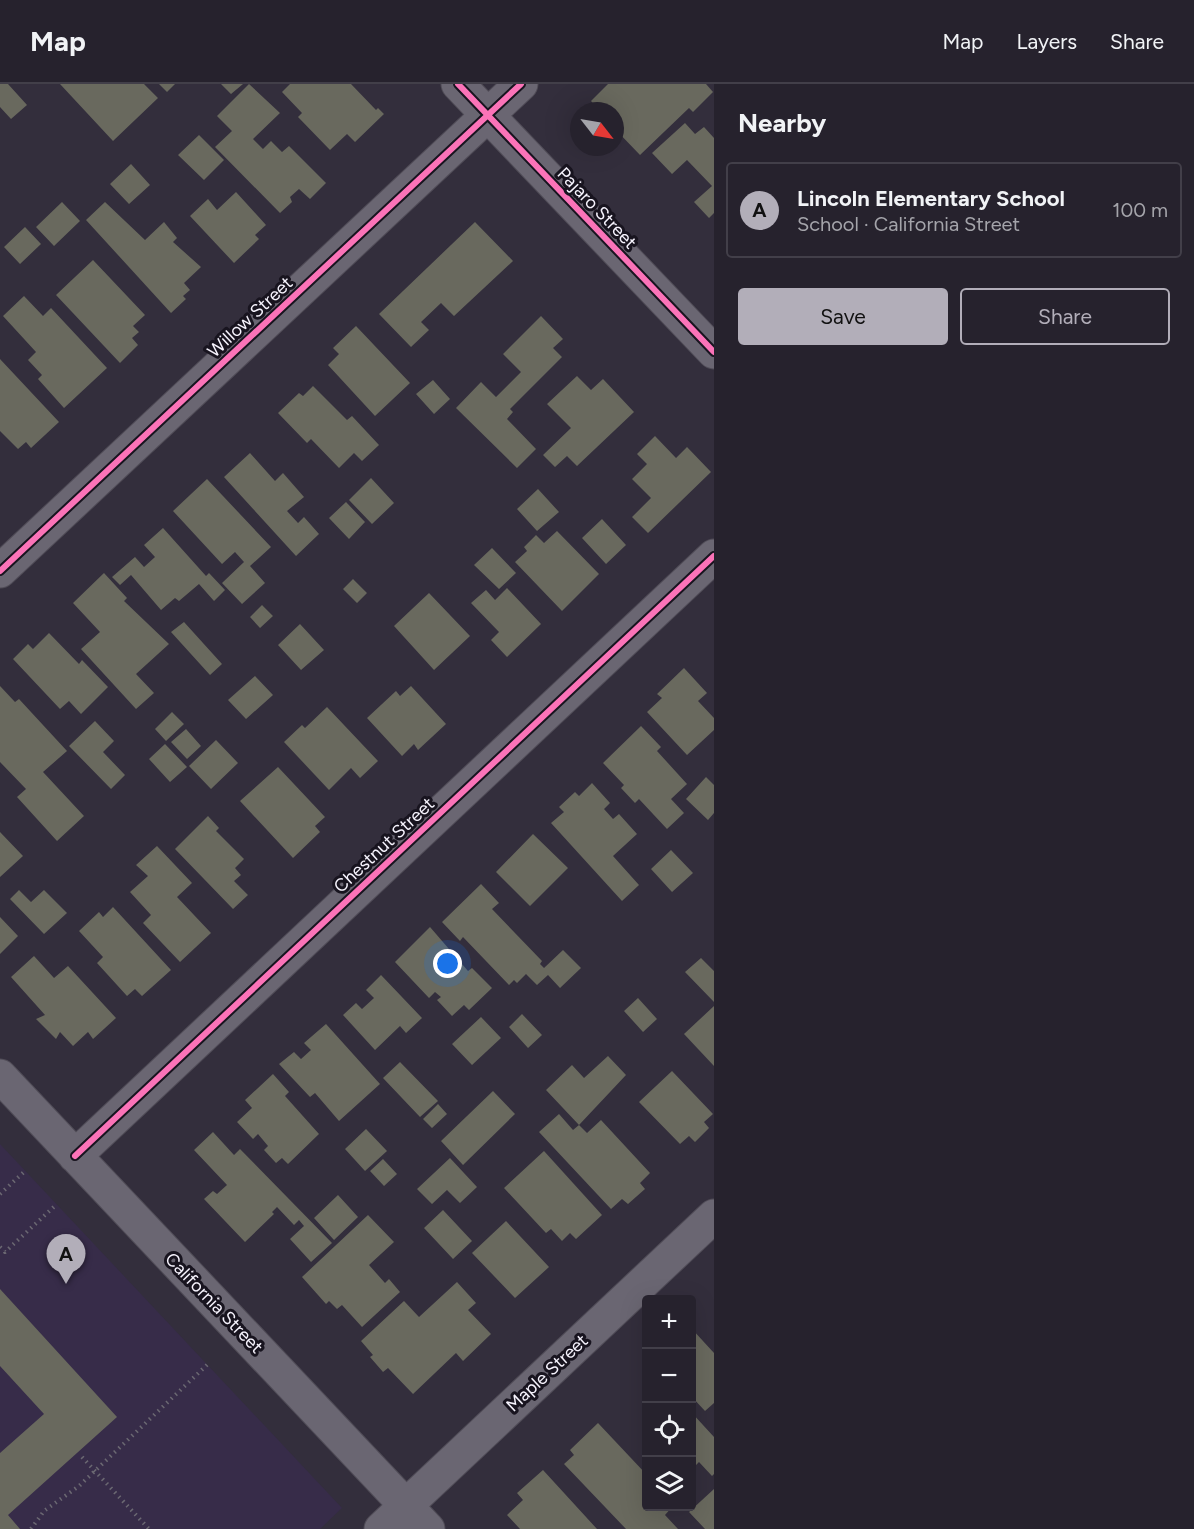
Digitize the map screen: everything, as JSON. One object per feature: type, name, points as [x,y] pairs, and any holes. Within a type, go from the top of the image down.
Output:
[{"type":"street","name":"Pajaro Street","points":[[458,84],[714,352]]},
{"type":"street","name":"Willow Street","points":[[0,572],[521,84]]},
{"type":"street","name":"Chestnut Street","points":[[75,1156],[714,556]]},
{"type":"street","name":"California Street","points":[[0,1076],[417,1517]]},
{"type":"street","name":"Maple Street","points":[[381,1529],[417,1517],[714,1216]]},
{"type":"path","points":[[0,1194],[25,1170]]},
{"type":"path","points":[[0,1247],[5,1252],[57,1204]]},
{"type":"path","points":[[31,1529],[44,1511],[79,1486],[208,1364]]},
{"type":"path","points":[[82,1457],[149,1529]]},
{"type":"shaded area","points":[[0,1144],[342,1508],[320,1529],[0,1529]]},
{"type":"building","points":[[0,84],[8,84],[27,105],[11,119],[0,107]]},
{"type":"building","points":[[60,84],[144,84],[158,98],[113,141]]},
{"type":"building","points":[[159,84],[175,84],[167,92]]},
{"type":"building","points":[[221,84],[243,84],[231,94]]},
{"type":"building","points":[[249,84],[280,113],[253,139],[263,149],[271,141],[282,152],[289,146],[326,183],[310,199],[299,189],[290,197],[292,202],[280,213],[215,147],[232,131],[217,116]]},
{"type":"building","points":[[290,84],[351,84],[376,110],[378,108],[384,114],[355,142],[347,134],[330,150],[298,117],[302,113],[282,92]]},
{"type":"building","points":[[608,84],[706,84],[713,92],[693,112],[689,108],[640,155],[624,138],[624,102],[591,101]]},
{"type":"building","points":[[685,123],[695,134],[704,127],[714,138],[714,213],[709,218],[694,202],[712,186],[687,160],[672,174],[652,153]]},
{"type":"building","points":[[199,135],[224,160],[204,180],[178,155]]},
{"type":"building","points":[[131,164],[150,185],[129,204],[110,184]]},
{"type":"building","points":[[236,192],[266,225],[255,235],[259,239],[234,263],[190,216],[208,199],[217,210]]},
{"type":"building","points":[[62,202],[80,221],[54,246],[36,227]]},
{"type":"building","points":[[105,202],[145,240],[164,222],[177,238],[173,242],[201,267],[184,283],[190,290],[183,296],[186,299],[171,313],[86,220]]},
{"type":"building","points":[[475,222],[513,261],[454,316],[441,303],[421,322],[429,330],[411,347],[379,314]]},
{"type":"building","points":[[25,227],[41,244],[20,264],[4,247]]},
{"type":"building","points":[[93,260],[145,315],[133,326],[139,332],[132,338],[138,345],[120,363],[56,295]]},
{"type":"building","points":[[24,296],[43,316],[51,308],[107,368],[64,408],[38,379],[42,375],[28,360],[36,352],[3,316]]},
{"type":"building","points":[[541,316],[563,339],[553,348],[562,357],[510,409],[513,412],[507,419],[536,449],[517,468],[456,408],[481,382],[496,397],[521,372],[503,354]]},
{"type":"building","points":[[356,326],[410,383],[375,416],[328,365],[339,354],[333,348]]},
{"type":"building","points":[[0,359],[59,422],[31,448],[26,442],[18,449],[0,431]]},
{"type":"building","points":[[577,376],[591,390],[603,379],[634,412],[577,466],[567,456],[555,467],[543,455],[571,428],[547,404]]},
{"type":"building","points":[[433,380],[450,399],[434,414],[416,394]]},
{"type":"building","points":[[313,386],[347,420],[352,416],[379,445],[362,461],[354,453],[339,468],[311,439],[307,443],[278,413],[299,393],[303,396]]},
{"type":"building","points":[[655,436],[676,458],[687,447],[711,472],[648,533],[632,517],[651,498],[632,479],[647,464],[637,454]]},
{"type":"building","points":[[250,453],[275,481],[283,473],[304,497],[287,511],[298,523],[304,517],[319,534],[296,556],[224,477]]},
{"type":"building","points":[[371,478],[394,503],[372,524],[349,500]]},
{"type":"building","points":[[207,479],[271,547],[250,566],[265,583],[242,604],[222,583],[244,562],[235,552],[222,564],[173,511]]},
{"type":"building","points":[[538,489],[559,512],[537,531],[517,509]]},
{"type":"building","points":[[346,502],[365,522],[349,539],[329,518]]},
{"type":"building","points":[[602,519],[626,545],[606,564],[582,538]]},
{"type":"building","points":[[163,528],[206,576],[209,573],[225,590],[214,601],[199,584],[179,601],[175,598],[161,610],[131,575],[120,585],[112,577],[135,557],[144,567],[155,557],[144,545]]},
{"type":"building","points":[[557,531],[599,574],[562,611],[515,562],[527,551],[524,547],[536,535],[544,543]]},
{"type":"building","points":[[492,548],[516,573],[499,589],[474,565]]},
{"type":"building","points":[[104,573],[127,598],[124,601],[169,644],[136,674],[154,693],[136,709],[81,649],[100,632],[73,603]]},
{"type":"building","points":[[353,579],[367,593],[357,603],[343,589]]},
{"type":"building","points":[[507,588],[541,624],[507,657],[491,640],[499,632],[471,603],[486,590],[495,600]]},
{"type":"building","points":[[429,593],[470,636],[434,670],[394,626]]},
{"type":"building","points":[[262,605],[273,616],[260,628],[250,617]]},
{"type":"building","points":[[184,622],[222,664],[210,675],[171,632]]},
{"type":"building","points":[[300,624],[324,650],[301,670],[278,645]]},
{"type":"building","points":[[49,633],[79,664],[82,660],[108,687],[81,714],[69,701],[60,709],[13,659],[28,644],[33,649]]},
{"type":"building","points":[[684,668],[707,693],[698,701],[714,718],[714,730],[687,755],[647,712],[662,698],[657,694]]},
{"type":"building","points":[[255,676],[273,695],[246,719],[228,700]]},
{"type":"building","points":[[0,686],[15,702],[19,699],[67,751],[43,772],[84,816],[57,841],[17,797],[26,789],[0,762]]},
{"type":"building","points":[[411,686],[446,724],[418,750],[414,744],[402,756],[367,718],[396,691],[400,696]]},
{"type":"building","points":[[327,707],[378,761],[360,778],[351,768],[329,790],[284,742],[302,725],[305,728]]},
{"type":"building","points":[[172,712],[184,724],[166,741],[155,729]]},
{"type":"building","points":[[95,721],[114,741],[103,752],[125,775],[111,789],[69,746]]},
{"type":"building","points":[[641,726],[661,747],[657,751],[687,784],[671,799],[684,813],[667,829],[639,799],[635,803],[621,788],[624,785],[603,763]]},
{"type":"building","points":[[186,729],[201,746],[187,759],[171,742]]},
{"type":"building","points":[[216,740],[238,763],[211,789],[189,766]]},
{"type":"building","points":[[165,744],[187,767],[170,782],[149,759]]},
{"type":"building","points":[[278,767],[325,817],[315,826],[320,832],[293,858],[240,801]]},
{"type":"building","points":[[706,777],[714,785],[714,813],[708,820],[686,799]]},
{"type":"building","points":[[592,783],[610,803],[604,809],[613,819],[619,814],[637,834],[613,856],[639,885],[622,901],[551,823],[564,812],[559,807],[575,792],[579,796]]},
{"type":"building","points":[[208,816],[219,828],[216,831],[244,859],[235,868],[241,875],[234,881],[248,895],[233,909],[175,849]]},
{"type":"building","points":[[0,832],[23,856],[0,877]]},
{"type":"building","points":[[533,834],[568,868],[530,906],[496,872]]},
{"type":"building","points":[[157,846],[192,883],[177,897],[211,933],[180,962],[143,923],[151,915],[130,892],[148,876],[136,865]]},
{"type":"building","points":[[671,850],[693,873],[672,892],[651,869]]},
{"type":"building","points":[[481,884],[499,903],[492,909],[542,961],[540,964],[544,968],[563,950],[581,968],[560,988],[548,975],[537,985],[526,974],[517,983],[514,980],[509,985],[463,937],[460,941],[442,922]]},
{"type":"building","points":[[19,890],[31,902],[44,890],[67,913],[44,934],[10,899]]},
{"type":"building","points":[[113,907],[171,970],[142,996],[135,989],[127,996],[97,963],[103,957],[79,931],[99,912],[103,917]]},
{"type":"building","points":[[0,917],[18,936],[0,954]]},
{"type":"building","points":[[430,927],[468,971],[472,968],[492,988],[469,1010],[464,1005],[452,1016],[437,1000],[441,997],[435,992],[429,998],[395,962]]},
{"type":"building","points":[[34,956],[54,978],[68,966],[116,1018],[93,1039],[88,1032],[73,1046],[60,1032],[56,1039],[36,1019],[45,1015],[11,977]]},
{"type":"building","points":[[701,958],[714,971],[714,1002],[685,972]]},
{"type":"building","points":[[381,975],[422,1018],[406,1033],[400,1026],[375,1050],[343,1015],[356,1003],[362,1009],[374,998],[366,990]]},
{"type":"building","points":[[638,998],[657,1019],[643,1032],[624,1011]]},
{"type":"building","points":[[714,1006],[714,1066],[684,1034]]},
{"type":"building","points":[[522,1014],[542,1035],[528,1048],[509,1027]]},
{"type":"building","points":[[481,1017],[501,1038],[472,1065],[452,1044]]},
{"type":"building","points":[[326,1024],[380,1084],[339,1121],[315,1093],[310,1097],[279,1064],[294,1052],[301,1059],[311,1050],[304,1043]]},
{"type":"building","points":[[608,1056],[626,1075],[579,1125],[546,1090],[572,1065],[584,1078]]},
{"type":"building","points":[[400,1062],[438,1101],[420,1117],[383,1078]]},
{"type":"building","points":[[672,1071],[713,1114],[704,1122],[709,1128],[695,1142],[689,1136],[680,1144],[639,1102]]},
{"type":"building","points":[[273,1074],[289,1092],[285,1096],[319,1134],[288,1164],[282,1158],[276,1163],[264,1150],[268,1146],[258,1134],[253,1139],[237,1122],[252,1108],[245,1100]]},
{"type":"building","points":[[493,1091],[515,1114],[463,1165],[441,1141]]},
{"type":"building","points":[[438,1104],[447,1114],[432,1128],[423,1119]]},
{"type":"building","points":[[559,1114],[573,1130],[579,1125],[587,1133],[601,1120],[650,1173],[640,1183],[645,1189],[628,1204],[622,1199],[611,1209],[539,1132]]},
{"type":"building","points":[[366,1129],[387,1151],[365,1171],[345,1149]]},
{"type":"building","points":[[213,1132],[234,1155],[240,1149],[332,1243],[311,1262],[290,1239],[304,1226],[299,1220],[294,1225],[277,1207],[272,1212],[274,1214],[245,1242],[204,1199],[213,1191],[217,1194],[227,1185],[194,1150]]},
{"type":"building","points":[[544,1151],[602,1215],[576,1239],[570,1233],[562,1241],[551,1229],[546,1233],[504,1188]]},
{"type":"building","points":[[450,1158],[477,1187],[460,1203],[447,1190],[432,1204],[417,1189]]},
{"type":"building","points":[[383,1159],[397,1174],[384,1186],[370,1171]]},
{"type":"building","points":[[338,1195],[358,1217],[334,1240],[314,1218]]},
{"type":"building","points":[[443,1210],[472,1241],[453,1259],[424,1228]]},
{"type":"building","points":[[368,1215],[394,1242],[369,1265],[385,1283],[389,1279],[400,1292],[362,1327],[342,1305],[337,1309],[329,1301],[326,1304],[302,1277]]},
{"type":"building","points":[[506,1221],[549,1267],[515,1298],[472,1253]]},
{"type":"building","points":[[457,1282],[476,1303],[468,1310],[491,1334],[463,1361],[456,1353],[413,1394],[388,1368],[383,1372],[370,1357],[373,1355],[361,1341],[404,1301],[419,1317]]},
{"type":"building","points":[[0,1289],[117,1417],[8,1515],[20,1529],[0,1529],[0,1453],[44,1414],[0,1366]]},
{"type":"building","points":[[696,1333],[714,1353],[714,1403],[705,1411],[696,1401]]},
{"type":"building","points":[[696,1417],[714,1437],[714,1474],[712,1476],[699,1462],[696,1465]]},
{"type":"building","points":[[598,1423],[642,1470],[642,1511],[669,1511],[665,1515],[678,1529],[626,1529],[564,1464],[574,1455],[570,1450]]},
{"type":"building","points":[[543,1470],[597,1529],[520,1529],[507,1515],[523,1500],[517,1493]]},
{"type":"building","points":[[714,1489],[714,1529],[705,1529],[689,1512],[696,1511],[696,1506]]},
{"type":"cycle path","points":[[458,84],[714,352]]},
{"type":"cycle path","points":[[0,571],[521,84]]},
{"type":"cycle path","points":[[75,1156],[714,556]]},
{"type":"place","name":"Lincoln Elementary School","points":[[66,1284]]}]
